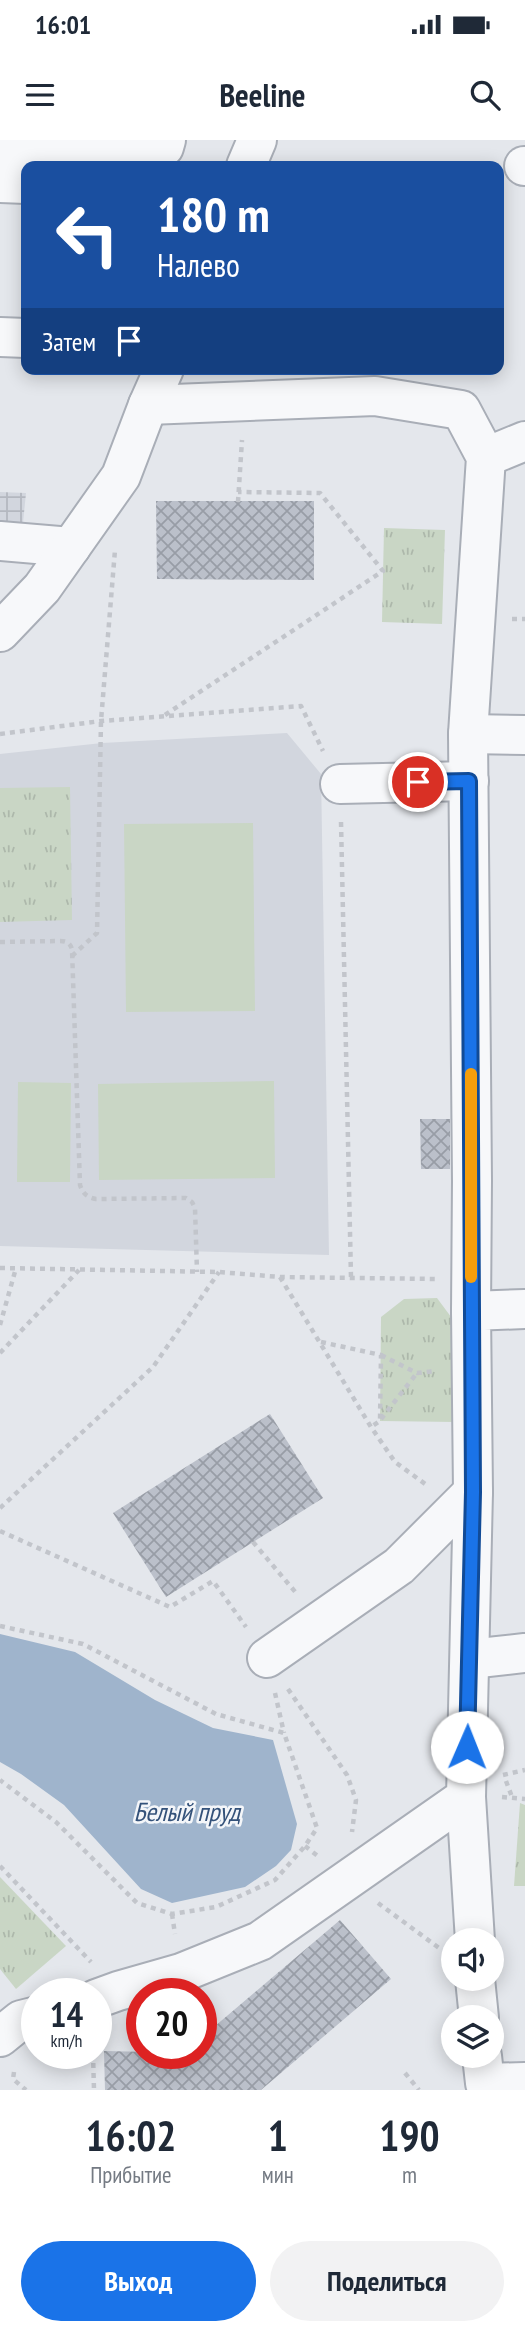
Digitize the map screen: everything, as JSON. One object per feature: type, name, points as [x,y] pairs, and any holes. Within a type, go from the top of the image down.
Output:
[{"type":"lane","points":[[0,150],[164,147],[166,140]]},
{"type":"lane","points":[[248,161],[257,140]]},
{"type":"lane","points":[[0,183],[21,184]]},
{"type":"lane","points":[[0,337],[21,338]]},
{"type":"lane","points":[[0,632],[42,588],[121,476],[161,375]]},
{"type":"lane","points":[[148,405],[375,396],[461,410],[486,457],[468,734],[471,1295],[465,1499],[470,1659],[460,1928]]},
{"type":"lane","points":[[486,457],[525,441]]},
{"type":"lane","points":[[0,541],[71,547]]},
{"type":"lane","points":[[468,734],[525,735]]},
{"type":"lane","points":[[340,785],[469,781]]},
{"type":"lane","points":[[471,1295],[525,1309]]},
{"type":"lane","points":[[267,1658],[399,1566],[465,1499]]},
{"type":"lane","points":[[470,1659],[525,1653]]},
{"type":"lane","points":[[112,1994],[181,1973],[260,1941],[466,1797]]},
{"type":"lane","points":[[0,2037],[21,2020]]},
{"type":"lane","points":[[483,2068],[485,2083],[525,2082]]},
{"type":"path","points":[[238,502],[245,401]]},
{"type":"path","points":[[164,716],[383,571],[320,493],[238,492]]},
{"type":"path","points":[[72,956],[97,933],[103,743],[101,721],[116,544]]},
{"type":"path","points":[[0,734],[101,721],[301,706],[340,785],[351,1278]]},
{"type":"path","points":[[0,942],[67,941],[72,949],[82,1193],[88,1198],[96,1199],[186,1198],[192,1202],[195,1208],[197,1272]]},
{"type":"path","points":[[0,1268],[219,1272],[351,1278],[471,1295]]},
{"type":"path","points":[[0,1325],[16,1268]]},
{"type":"path","points":[[0,1353],[79,1270]]},
{"type":"path","points":[[0,1508],[153,1367],[219,1272]]},
{"type":"path","points":[[280,1276],[395,1462],[465,1499]]},
{"type":"path","points":[[320,1341],[381,1355],[417,1373],[380,1420],[371,1427]]},
{"type":"path","points":[[380,1420],[381,1355]]},
{"type":"path","points":[[0,1531],[170,1607],[213,1581],[347,1775],[356,1800],[346,1879],[441,1935]]},
{"type":"path","points":[[253,1542],[321,1621]]},
{"type":"path","points":[[0,1626],[83,1644],[216,1714],[284,1733],[317,1828],[275,1881],[216,1907],[172,1914],[138,1903],[56,1822],[0,1780]]},
{"type":"path","points":[[503,1775],[512,1797]]},
{"type":"path","points":[[0,1866],[93,1978]]},
{"type":"path","points":[[93,2069],[94,2090]]},
{"type":"path","points":[[405,2073],[419,2090]]},
{"type":"shaded area","points":[[0,492],[26,493],[23,523],[0,522]]},
{"type":"shaded area","points":[[287,733],[321,774],[329,1255],[0,1246],[0,754],[102,743]]},
{"type":"green space","points":[[384,528],[445,530],[442,624],[382,622]]},
{"type":"green space","points":[[70,787],[72,920],[0,922],[0,788]]},
{"type":"green space","points":[[253,823],[255,1011],[126,1012],[124,824]]},
{"type":"green space","points":[[274,1081],[275,1178],[99,1180],[98,1084]]},
{"type":"green space","points":[[18,1082],[71,1083],[70,1182],[17,1182]]},
{"type":"green space","points":[[437,1298],[457,1325],[455,1422],[380,1421],[381,1317],[404,1299]]},
{"type":"green space","points":[[520,1803],[525,1805],[525,1886],[514,1886]]},
{"type":"green space","points":[[0,1877],[66,1946],[29,1978],[21,1978],[21,1985],[16,1989],[0,1969]]},
{"type":"water","name":"Белый пруд","points":[[0,1634],[75,1652],[155,1700],[213,1728],[273,1740],[297,1824],[291,1850],[276,1866],[245,1887],[172,1903],[141,1889],[64,1805],[0,1762]]},
{"type":"building","points":[[156,501],[314,501],[314,580],[157,579]]},
{"type":"building","points":[[420,1119],[450,1119],[450,1169],[421,1169]]},
{"type":"building","points":[[270,1414],[323,1498],[166,1597],[113,1513]]},
{"type":"building","points":[[340,1920],[391,1979],[261,2090],[105,2090],[104,2069],[112,2069],[112,2051],[126,2051],[126,2069],[217,2069],[217,2024]]},
{"type":"slow traffic","points":[[471,1074],[471,1277]]},
{"type":"route","points":[[418,782],[469,781],[473,1492],[467,1747]]}]
